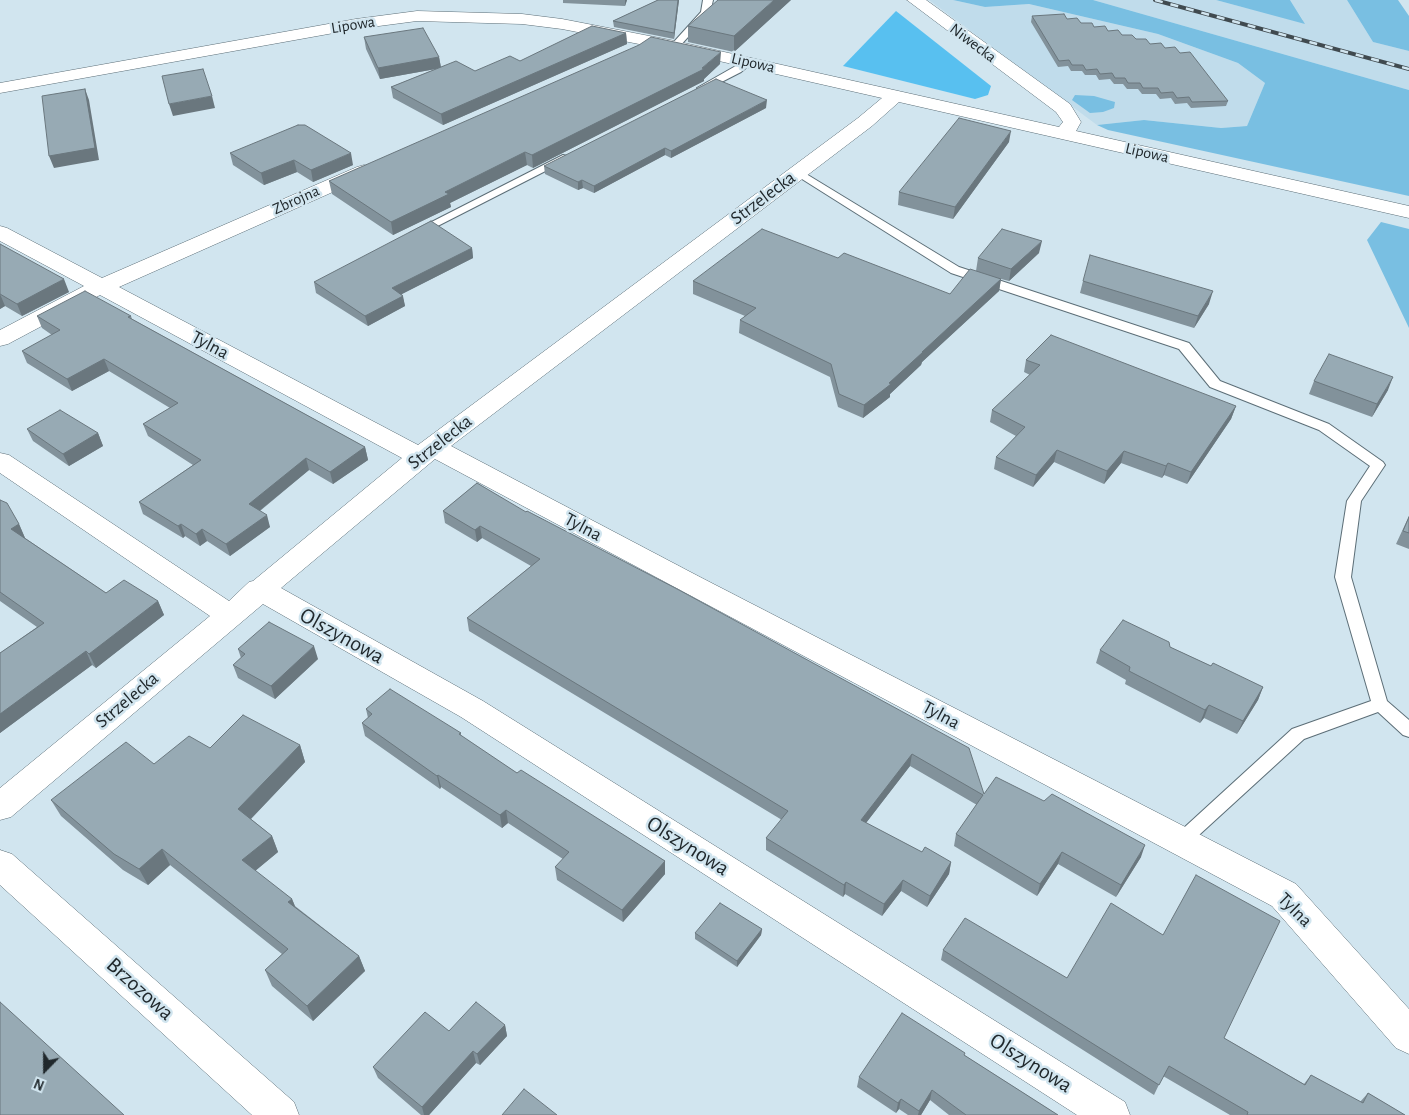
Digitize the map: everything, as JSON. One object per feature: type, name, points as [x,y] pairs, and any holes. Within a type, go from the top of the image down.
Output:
[{"type":"street","name":"Niwecka","points":[[915,0],[1023,105],[1063,108],[1072,122],[1064,134]]},
{"type":"street","name":"Lipowa","points":[[0,88],[356,24],[417,16],[522,19],[675,46],[977,114],[1023,105],[1064,134],[1409,212]]},
{"type":"street","points":[[624,55],[648,41]]},
{"type":"street","name":"Strzelecka","points":[[0,807],[259,589],[426,452],[865,122],[894,96]]},
{"type":"street","name":"Zbrojna","points":[[0,339],[101,287],[377,165]]},
{"type":"street","name":"Tylna","points":[[0,232],[101,287],[697,588],[1284,895],[1409,1036]]},
{"type":"street","points":[[0,462],[229,614]]},
{"type":"street","name":"Olszynowa","points":[[259,589],[472,709],[1111,1115]]},
{"type":"street","name":"Brzozowa","points":[[0,864],[280,1115]]},
{"type":"lane","points":[[675,46],[705,13],[708,0]]},
{"type":"lane","points":[[694,92],[738,70],[748,62]]},
{"type":"lane","points":[[405,238],[571,154]]},
{"type":"lane","points":[[798,172],[955,270],[1184,346],[1215,384],[1324,427],[1378,465],[1354,501],[1343,577],[1380,704],[1409,730]]},
{"type":"lane","points":[[1181,840],[1298,734],[1380,704]]},
{"type":"shaded area","points":[[929,0],[953,0],[985,7],[1029,4],[1158,34],[1238,63],[1265,83],[1247,126],[1221,128],[1144,120],[1097,125]]},
{"type":"shaded area","points":[[953,0],[1093,0],[1409,90],[1409,196],[1108,130],[1097,125],[1144,120],[1221,128],[1247,126],[1265,83],[1238,63],[1158,34],[1029,4],[985,7]]},
{"type":"shaded area","points":[[1093,0],[1216,0],[1303,20],[1290,0],[1347,0],[1373,42],[1409,51],[1409,90]]},
{"type":"shaded area","points":[[1216,0],[1290,0],[1305,24],[1242,7]]},
{"type":"shaded area","points":[[1347,0],[1398,0],[1409,16],[1409,51],[1373,42]]},
{"type":"shaded area","points":[[896,11],[991,86],[988,95],[975,99],[843,66]]},
{"type":"shaded area","points":[[1075,95],[1094,96],[1115,102],[1114,108],[1103,112],[1090,113],[1072,100]]},
{"type":"shaded area","points":[[1381,222],[1409,229],[1409,328],[1367,240]]},
{"type":"building","points":[[658,0],[678,0],[674,33],[613,21]]},
{"type":"building","points":[[718,0],[774,0],[734,36],[688,26]]},
{"type":"building","points":[[1064,14],[1067,19],[1077,18],[1081,23],[1092,23],[1094,27],[1105,26],[1108,31],[1118,30],[1122,35],[1132,35],[1136,39],[1146,39],[1150,44],[1161,43],[1165,48],[1175,47],[1180,53],[1190,52],[1228,101],[1192,102],[1189,97],[1177,98],[1173,92],[1161,93],[1158,88],[1143,88],[1140,83],[1128,83],[1125,78],[1115,78],[1112,73],[1100,74],[1097,69],[1086,70],[1083,65],[1072,65],[1069,60],[1059,61],[1032,16]]},
{"type":"building","points":[[592,26],[626,33],[441,114],[391,87],[456,61],[475,71],[510,56],[520,61]]},
{"type":"building","points":[[423,28],[439,57],[378,68],[364,37]]},
{"type":"building","points":[[651,37],[721,52],[702,68],[704,69],[532,155],[525,152],[445,192],[449,194],[391,222],[329,181],[639,45]]},
{"type":"building","points":[[203,69],[212,96],[169,104],[162,76]]},
{"type":"building","points":[[716,79],[767,100],[671,151],[665,148],[594,186],[582,180],[578,182],[544,166]]},
{"type":"building","points":[[85,89],[95,148],[49,156],[42,96]]},
{"type":"building","points":[[959,118],[1011,131],[955,207],[899,192]]},
{"type":"building","points":[[298,125],[305,125],[351,153],[311,170],[294,160],[261,173],[230,153]]},
{"type":"building","points":[[431,221],[472,248],[392,288],[403,296],[365,316],[314,282]]},
{"type":"building","points":[[762,229],[838,258],[844,253],[950,294],[970,269],[1001,279],[889,383],[891,384],[864,405],[839,394],[831,364],[740,320],[756,308],[693,281]]},
{"type":"building","points":[[1002,229],[1042,241],[1011,269],[978,258]]},
{"type":"building","points":[[0,244],[64,279],[17,304],[0,294]]},
{"type":"building","points":[[1090,255],[1213,291],[1198,316],[1083,281]]},
{"type":"building","points":[[85,291],[131,316],[128,317],[365,447],[330,472],[306,458],[249,504],[267,515],[226,544],[202,529],[196,534],[181,524],[178,526],[139,502],[201,460],[143,424],[178,403],[104,359],[67,379],[22,351],[60,330],[37,316]]},
{"type":"building","points":[[1051,335],[1236,406],[1191,472],[1168,463],[1166,466],[1124,451],[1107,471],[1057,450],[1036,475],[996,457],[1025,427],[992,410],[1040,365],[1026,360]]},
{"type":"building","points":[[1329,354],[1393,377],[1377,404],[1314,381]]},
{"type":"building","points":[[60,410],[98,433],[63,454],[27,429]]},
{"type":"building","points":[[477,483],[526,512],[679,590],[969,748],[984,794],[996,777],[1044,801],[1052,794],[1145,845],[1121,885],[1062,852],[1040,884],[956,834],[983,795],[912,754],[861,820],[922,852],[925,847],[951,862],[930,896],[903,880],[884,904],[846,882],[844,885],[766,838],[788,811],[467,618],[540,559],[480,526],[475,530],[443,511]]},
{"type":"building","points":[[0,500],[7,503],[19,524],[11,529],[106,593],[124,580],[158,601],[89,654],[86,651],[0,714],[0,653],[44,623],[0,592]]},
{"type":"building","points":[[1409,517],[1409,533],[1403,531]]},
{"type":"building","points":[[1123,620],[1169,642],[1170,647],[1211,666],[1213,663],[1263,687],[1243,721],[1209,705],[1205,710],[1129,671],[1130,667],[1100,650]]},
{"type":"building","points":[[269,622],[314,646],[271,686],[233,665],[245,654],[238,649]]},
{"type":"building","points":[[390,689],[461,733],[459,734],[517,773],[521,770],[665,861],[622,910],[555,867],[569,852],[506,810],[500,815],[437,776],[362,723],[372,714],[366,709]]},
{"type":"building","points":[[243,715],[300,745],[238,809],[272,836],[242,860],[292,899],[288,902],[359,956],[307,1006],[265,970],[288,949],[162,849],[139,869],[114,854],[51,800],[126,742],[154,764],[189,736],[210,748]]},
{"type":"building","points":[[1196,875],[1280,921],[1224,1038],[1305,1085],[1311,1075],[1363,1103],[1368,1093],[1405,1115],[1247,1115],[1248,1112],[1169,1066],[1159,1085],[943,950],[965,918],[1067,978],[1111,903],[1163,935]]},
{"type":"building","points":[[720,903],[762,929],[737,961],[695,933]]},
{"type":"building","points":[[0,1002],[124,1115],[0,1115]]},
{"type":"building","points":[[476,1002],[505,1025],[477,1054],[473,1051],[422,1107],[373,1067],[425,1012],[449,1031]]},
{"type":"building","points":[[902,1013],[1058,1115],[966,1115],[932,1090],[919,1111],[901,1099],[898,1103],[859,1077]]},
{"type":"building","points":[[524,1089],[557,1115],[502,1115]]},
{"type":"railway","points":[[1155,0],[1409,69]]}]
